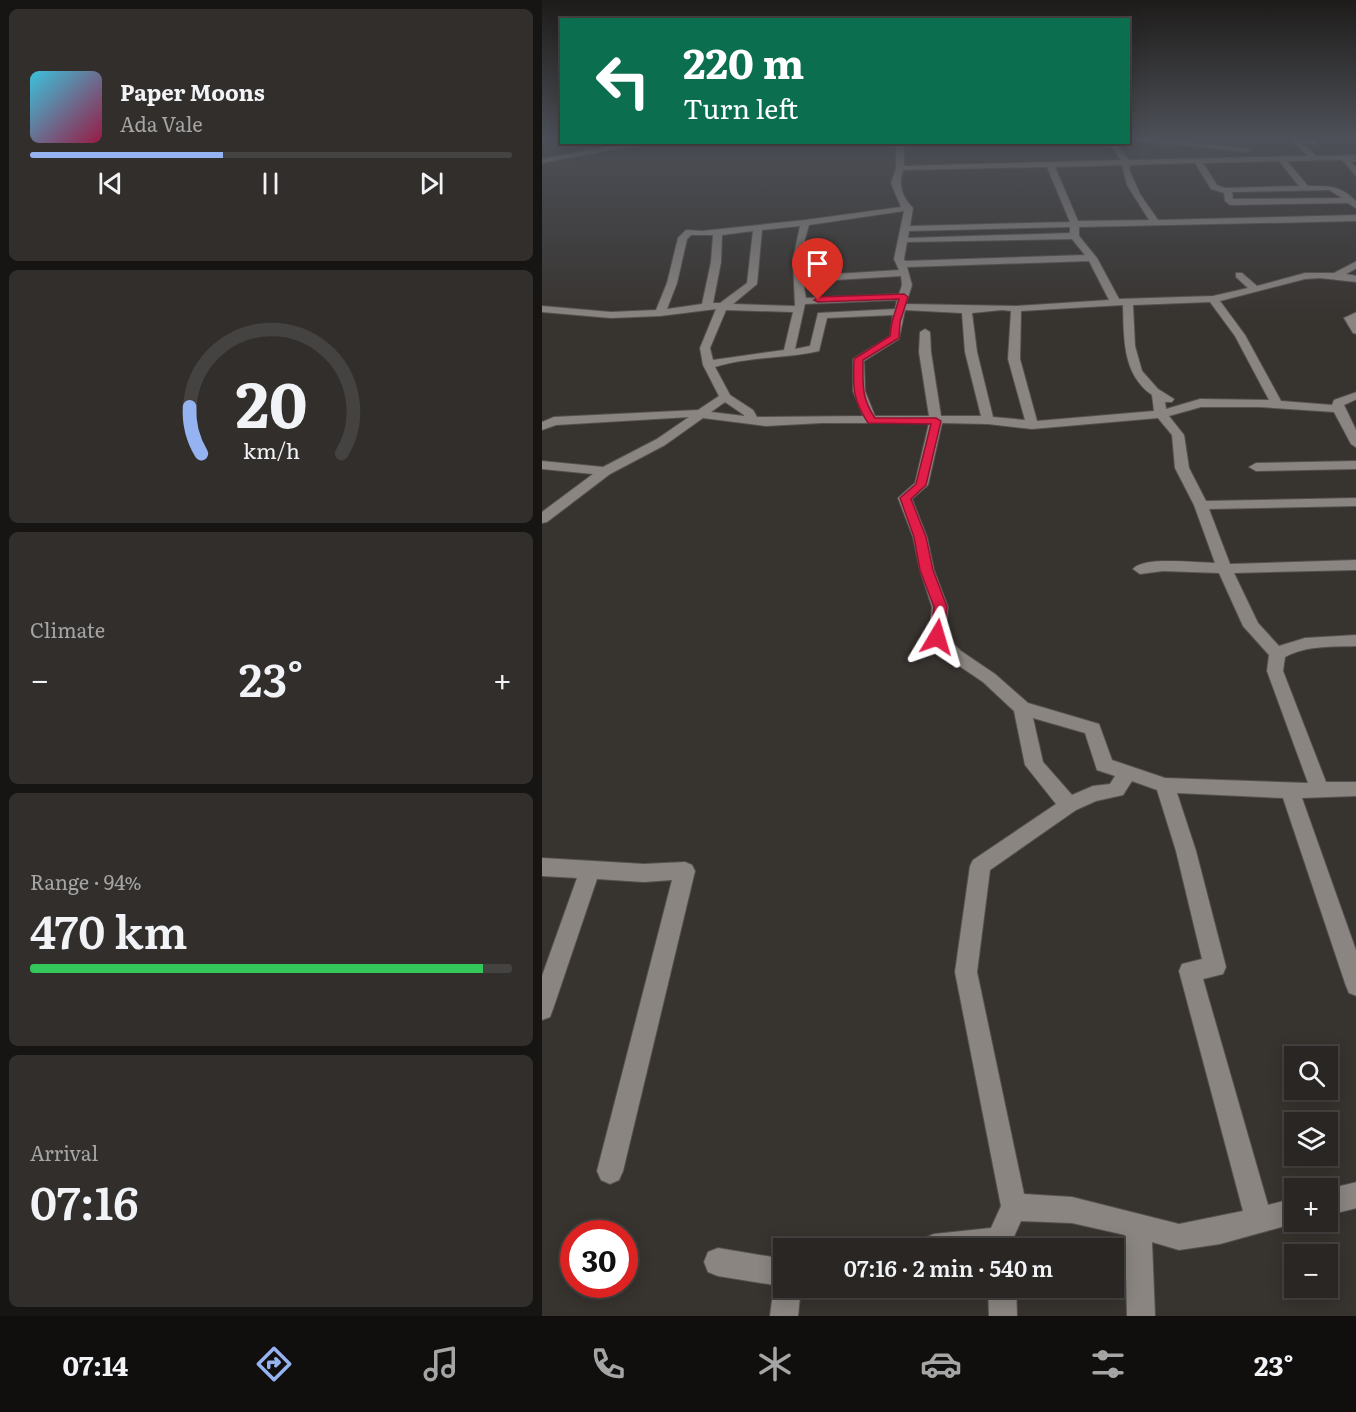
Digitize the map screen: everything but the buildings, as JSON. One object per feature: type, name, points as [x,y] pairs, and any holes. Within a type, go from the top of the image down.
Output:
[{"type":"street","points":[[901,198],[903,204],[909,208]]},
{"type":"street","points":[[1064,198],[1075,224],[1074,236],[1092,258],[1122,303],[1131,358],[1137,375],[1158,395],[1188,408]]},
{"type":"street","points":[[1138,198],[1157,224]]},
{"type":"street","points":[[1228,198],[1244,221]]},
{"type":"street","points":[[1229,202],[1353,203]]},
{"type":"street","points":[[660,313],[672,283],[683,238],[689,232],[718,232],[805,223],[909,208]]},
{"type":"street","points":[[872,421],[861,405],[857,369],[859,359],[895,338],[907,285],[903,268],[902,241],[909,208]]},
{"type":"street","points":[[905,228],[918,230],[939,227],[1356,218]]},
{"type":"street","points":[[788,354],[800,305],[798,279],[800,239],[805,223]]},
{"type":"street","points":[[752,418],[749,413],[725,397],[709,364],[705,348],[722,307],[752,284],[758,227]]},
{"type":"street","points":[[707,306],[716,262],[718,232]]},
{"type":"street","points":[[902,241],[1074,236]]},
{"type":"street","points":[[798,279],[903,268],[1092,258]]},
{"type":"street","points":[[1336,276],[1356,264]]},
{"type":"street","points":[[1276,269],[1287,281]]},
{"type":"street","points":[[1239,274],[1256,290]]},
{"type":"street","points":[[542,309],[611,315],[660,313],[707,306],[901,305],[966,310],[1002,307],[1016,309],[1239,296],[1317,274],[1356,279]]},
{"type":"street","points":[[1213,299],[1240,335],[1277,404]]},
{"type":"street","points":[[709,364],[724,359],[788,354],[815,349],[822,315],[901,305]]},
{"type":"street","points":[[1016,309],[1014,359],[1032,425]]},
{"type":"street","points":[[966,310],[971,352],[988,420]]},
{"type":"street","points":[[1356,315],[1349,318],[1356,332]]},
{"type":"street","points":[[924,332],[924,352],[936,421],[921,485],[905,498],[920,537],[926,570],[940,607],[937,637],[955,655],[989,678],[1022,708],[1093,729],[1104,765],[1165,785],[1290,791],[1356,789]]},
{"type":"street","points":[[1158,395],[1162,414],[1178,435],[1182,468],[1201,505],[1224,567],[1251,626],[1277,654],[1275,671],[1320,790]]},
{"type":"street","points":[[1356,395],[1338,403],[1338,409],[1356,444]]},
{"type":"street","points":[[542,519],[605,471],[660,442],[725,397]]},
{"type":"street","points":[[542,426],[554,421],[688,413],[741,420],[752,418],[766,422],[822,419],[988,420],[1032,425],[1162,414],[1200,403],[1277,404],[1311,401],[1338,409]]},
{"type":"street","points":[[542,465],[605,471]]},
{"type":"street","points":[[1256,467],[1356,465]]},
{"type":"street","points":[[1201,505],[1356,502]]},
{"type":"street","points":[[1140,569],[1163,566],[1356,565]]},
{"type":"street","points":[[1277,654],[1301,645],[1356,640]]},
{"type":"street","points":[[1022,708],[1034,765],[1069,805]]},
{"type":"street","points":[[1003,1238],[1014,1208],[966,972],[980,866],[1069,805],[1093,794],[1116,790],[1128,772]]},
{"type":"street","points":[[1165,785],[1186,851],[1216,968],[1190,971],[1259,1220]]},
{"type":"street","points":[[1290,791],[1356,986]]},
{"type":"street","points":[[542,867],[644,873],[685,871],[610,1171]]},
{"type":"street","points":[[542,1009],[589,870]]},
{"type":"street","points":[[1338,1200],[1356,1195]]},
{"type":"street","points":[[1014,1208],[1072,1210],[1138,1224],[1179,1237],[1220,1231],[1284,1214]]},
{"type":"street","points":[[1138,1224],[1141,1316]]},
{"type":"street","points":[[718,1262],[773,1271]]},
{"type":"street","points":[[784,1316],[786,1298]]},
{"type":"street","points":[[1002,1298],[1003,1316]]},
{"type":"route","points":[[818,300],[904,297],[896,322],[895,338],[862,355],[859,359],[858,386],[861,405],[872,421],[936,421],[921,485],[905,498],[920,537],[926,570],[940,607],[937,637]]}]
